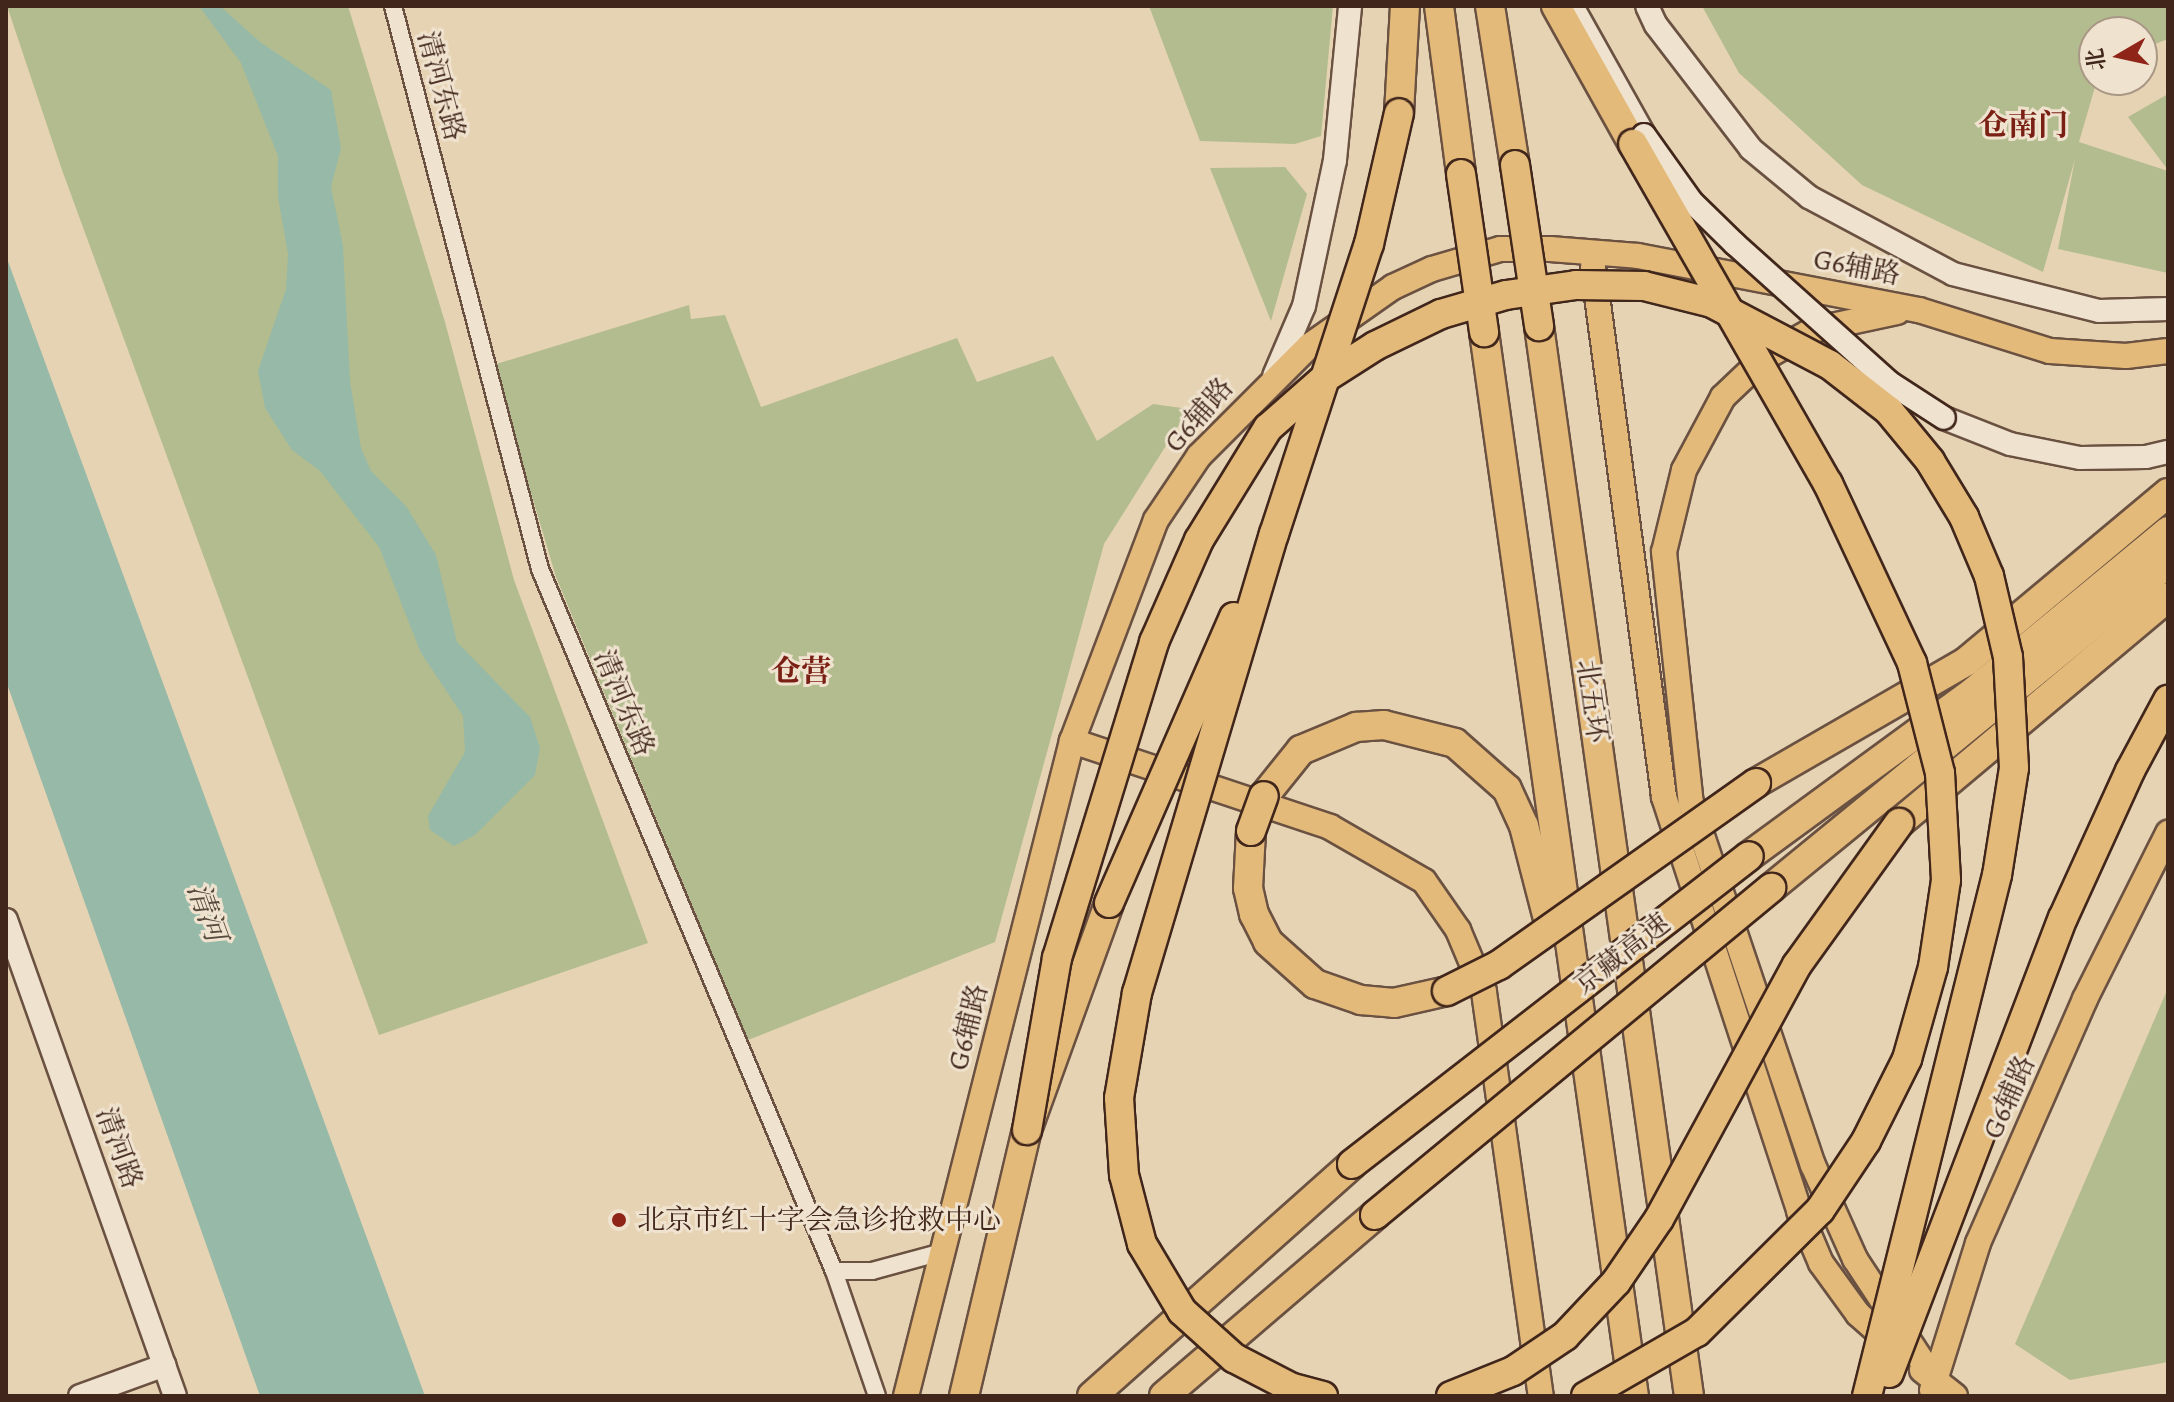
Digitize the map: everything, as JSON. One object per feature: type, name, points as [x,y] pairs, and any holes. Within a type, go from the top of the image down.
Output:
[{"type":"highway","points":[[1323,1396],[1290,1387],[1234,1358],[1182,1311],[1142,1244],[1124,1175],[1119,1098],[1137,993],[1274,534],[1369,244],[1399,113],[1405,6]]},
{"type":"highway","name":"北五环","points":[[1439,6],[1602,1189],[1634,1396]]},
{"type":"highway","name":"北五环","points":[[1490,6],[1539,326],[1689,1396]]},
{"type":"highway","points":[[1556,6],[1639,140],[1828,484],[1912,663],[1940,773],[1946,880],[1933,967],[1907,1059],[1866,1141],[1820,1210],[1697,1332],[1586,1396]]},
{"type":"highway","points":[[964,1396],[1027,1130],[1057,958],[1154,642],[1205,529],[1268,428],[1325,378],[1375,346],[1441,314],[1506,295],[1576,285],[1644,286],[1712,303],[1830,365],[1898,421],[1930,461],[1964,517],[1989,576],[2008,657],[2014,768],[1997,875],[1867,1396]]},
{"type":"highway","points":[[1602,1189],[1543,891],[1507,789],[1455,743],[1384,725],[1356,727],[1301,750],[1264,796],[1251,831],[1248,888],[1254,914],[1268,942],[1315,984],[1361,1000],[1394,1003],[1447,991],[1499,965],[1756,783],[1967,661],[2168,493]]},
{"type":"highway","name":"京藏高速","points":[[1092,1396],[1352,1164],[1749,856],[1973,692],[2168,531]]},
{"type":"highway","points":[[1027,1130],[1109,903],[1274,534]]},
{"type":"highway","name":"京藏高速","points":[[1164,1396],[1375,1215],[2168,563]]},
{"type":"highway","points":[[1451,1396],[1513,1371],[1565,1336],[1616,1282],[1659,1219],[1797,965],[1899,823],[2168,597]]},
{"type":"highway","points":[[1880,1396],[2063,918],[2168,700]]},
{"type":"main road","name":"G6辅路","points":[[906,1396],[1072,741],[1156,520],[1199,456],[1274,376],[1393,287],[1432,269],[1500,249],[1638,256],[1919,310],[2050,351],[2126,356],[2168,351]]},
{"type":"main road","points":[[1591,252],[1664,797],[1799,1211],[1821,1263],[1858,1314],[1932,1388],[1955,1396]]},
{"type":"main road","points":[[1919,310],[1862,317],[1813,330],[1764,358],[1733,387],[1684,470],[1664,552],[1691,803],[1813,1165],[1855,1259],[1932,1388]]},
{"type":"main road","points":[[1072,741],[1330,827],[1424,881],[1458,930],[1484,992],[1541,1396]]},
{"type":"main road","name":"G6辅路","points":[[1932,1388],[1978,1243],[2085,999],[2168,833]]},
{"type":"street","name":"清河东路","points":[[393,6],[540,569],[834,1271],[877,1396]]},
{"type":"street","points":[[1274,376],[1304,306],[1335,160],[1350,6]]},
{"type":"street","points":[[1572,6],[1639,140],[1691,201],[1735,244],[1890,383],[1944,418],[2010,444],[2080,458],[2146,457],[2168,452]]},
{"type":"street","points":[[1647,6],[1656,25],[1751,149],[1809,197],[1953,274],[2099,311],[2168,309]]},
{"type":"street","name":"清河路","points":[[6,920],[175,1396]]},
{"type":"street","points":[[834,1271],[872,1271],[942,1252]]},
{"type":"street","points":[[80,1396],[165,1365]]},
{"type":"shaded area","points":[[7,6],[348,6],[445,322],[514,580],[648,943],[379,1035],[62,170]]},
{"type":"shaded area","points":[[1149,6],[1333,6],[1321,136],[1295,144],[1200,141]]},
{"type":"shaded area","points":[[1702,6],[2168,6],[2168,39],[2158,43],[2158,16],[2078,16],[2078,96],[2092,96],[2079,142],[2168,171],[2168,273],[2058,249],[2075,159],[2043,272],[1862,185],[1739,73]]},
{"type":"shaded area","points":[[2168,94],[2168,170],[2128,117]]},
{"type":"shaded area","points":[[1285,167],[1307,194],[1271,321],[1210,168]]},
{"type":"shaded area","points":[[689,305],[691,319],[725,315],[761,407],[957,338],[977,382],[1053,356],[1097,441],[1153,404],[1189,409],[1104,544],[995,942],[748,1040],[556,577],[493,365]]},
{"type":"shaded area","points":[[2168,988],[2168,1362],[2070,1380],[2015,1344]]},
{"type":"water","points":[[199,6],[220,6],[260,42],[331,90],[341,148],[331,187],[343,246],[350,381],[361,448],[371,471],[406,506],[436,555],[457,642],[530,717],[540,748],[535,775],[475,835],[454,846],[430,830],[428,816],[465,752],[463,716],[421,653],[379,547],[320,471],[292,450],[265,408],[258,371],[286,289],[288,254],[278,197],[278,156],[241,63]]},
{"type":"water","name":"清河","points":[[6,256],[425,1396],[260,1396],[6,681]]},
{"type":"place","name":"北京市红十字会急诊抢救中心","points":[[619,1220]]},
{"type":"district","name":"仓南门","points":[[2023,125]]},
{"type":"district","name":"仓营","points":[[801,671]]}]
